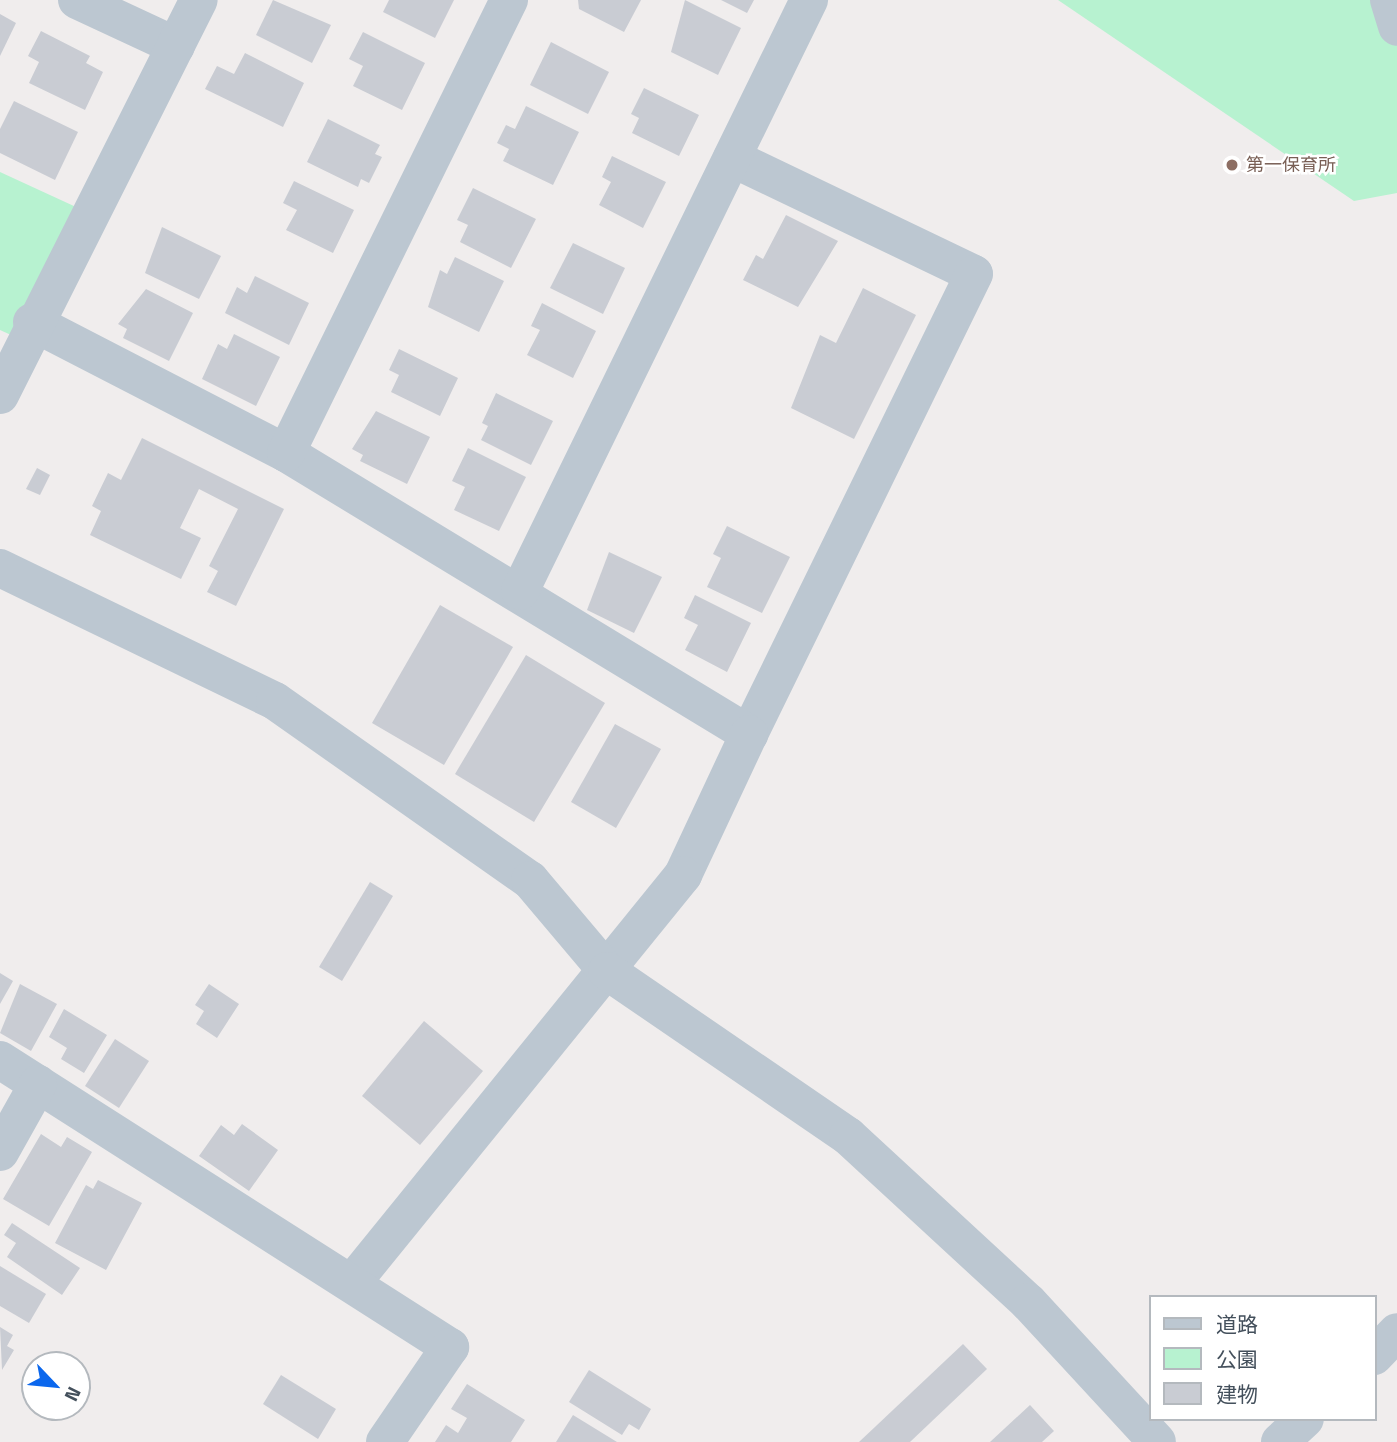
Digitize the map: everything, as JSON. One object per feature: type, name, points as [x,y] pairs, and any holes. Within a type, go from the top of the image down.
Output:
[{"type":"street","points":[[78,0],[176,46]]},
{"type":"street","points":[[0,395],[32,322],[199,0]]},
{"type":"street","points":[[286,453],[509,0]]},
{"type":"street","points":[[520,591],[809,0]]},
{"type":"street","points":[[1389,0],[1397,27]]},
{"type":"street","points":[[352,1283],[684,875],[749,734],[974,274],[732,158]]},
{"type":"street","points":[[32,322],[286,453],[520,591],[749,734]]},
{"type":"street","points":[[0,568],[275,701],[530,880],[607,971],[848,1136],[1028,1302],[1157,1442]]},
{"type":"street","points":[[0,1060],[450,1347],[385,1442]]},
{"type":"street","points":[[0,1152],[38,1084]]},
{"type":"street","points":[[1376,1354],[1397,1332]]},
{"type":"street","points":[[1280,1442],[1303,1421]]},
{"type":"green space","points":[[1058,0],[1397,0],[1397,193],[1354,201]]},
{"type":"green space","points":[[0,172],[76,207],[11,335],[0,330]]},
{"type":"building","points":[[273,0],[331,25],[312,63],[256,35]]},
{"type":"building","points":[[389,0],[454,0],[435,38],[383,12]]},
{"type":"building","points":[[578,0],[641,0],[624,32],[579,9]]},
{"type":"building","points":[[685,0],[741,28],[718,75],[671,52]]},
{"type":"building","points":[[721,0],[754,0],[747,13]]},
{"type":"building","points":[[0,14],[16,23],[0,56]]},
{"type":"building","points":[[41,31],[90,56],[86,63],[103,72],[85,110],[29,83],[39,62],[28,56]]},
{"type":"building","points":[[363,32],[425,63],[402,110],[353,86],[363,66],[349,59]]},
{"type":"building","points":[[551,42],[609,72],[588,114],[530,85]]},
{"type":"building","points":[[245,53],[304,83],[283,127],[205,89],[217,66],[234,74]]},
{"type":"building","points":[[644,88],[699,115],[679,156],[632,133],[639,118],[631,114]]},
{"type":"building","points":[[14,101],[78,132],[55,180],[0,153],[0,129]]},
{"type":"building","points":[[526,106],[579,132],[553,185],[503,161],[509,149],[497,143],[506,125],[515,129]]},
{"type":"building","points":[[328,119],[380,145],[375,154],[382,157],[369,183],[361,179],[358,187],[307,162]]},
{"type":"building","points":[[612,156],[666,182],[643,228],[599,205],[611,182],[602,177]]},
{"type":"building","points":[[294,181],[354,210],[333,253],[286,230],[297,210],[283,203]]},
{"type":"building","points":[[473,188],[536,219],[511,268],[460,242],[468,225],[457,220]]},
{"type":"building","points":[[786,215],[838,241],[798,307],[743,280],[756,255],[763,259]]},
{"type":"building","points":[[162,227],[221,256],[199,299],[145,273]]},
{"type":"building","points":[[573,243],[625,268],[603,314],[550,288]]},
{"type":"building","points":[[455,257],[504,281],[479,332],[428,307],[440,270],[447,274]]},
{"type":"building","points":[[255,276],[309,303],[289,345],[225,313],[237,287],[247,293]]},
{"type":"building","points":[[863,288],[916,315],[854,439],[791,408],[820,335],[836,343]]},
{"type":"building","points":[[146,289],[193,313],[169,361],[123,338],[127,329],[118,324]]},
{"type":"building","points":[[542,303],[596,331],[573,378],[527,355],[540,330],[531,326]]},
{"type":"building","points":[[234,334],[280,357],[256,406],[202,379],[218,344],[227,349]]},
{"type":"building","points":[[399,349],[458,378],[440,416],[391,392],[399,375],[389,370]]},
{"type":"building","points":[[496,393],[553,421],[531,465],[481,440],[488,426],[482,423]]},
{"type":"building","points":[[376,411],[430,437],[407,484],[360,461],[363,455],[352,449]]},
{"type":"building","points":[[142,438],[284,509],[236,606],[207,592],[218,571],[209,566],[238,509],[199,489],[180,528],[201,538],[181,579],[90,535],[101,511],[92,506],[108,473],[121,480]]},
{"type":"building","points":[[468,448],[526,477],[499,531],[454,510],[465,487],[452,481]]},
{"type":"building","points":[[37,468],[50,475],[40,495],[26,489]]},
{"type":"building","points":[[727,526],[790,557],[762,613],[707,587],[721,558],[713,554]]},
{"type":"building","points":[[609,552],[662,577],[634,633],[587,610]]},
{"type":"building","points":[[695,595],[751,623],[727,672],[685,650],[698,625],[684,618]]},
{"type":"building","points":[[440,605],[513,647],[444,765],[372,723]]},
{"type":"building","points":[[526,655],[605,703],[534,822],[455,774]]},
{"type":"building","points":[[615,724],[661,749],[616,828],[571,802]]},
{"type":"building","points":[[370,882],[393,896],[342,981],[319,967]]},
{"type":"building","points":[[0,973],[13,981],[0,1004]]},
{"type":"building","points":[[20,984],[57,1004],[31,1051],[0,1033]]},
{"type":"building","points":[[209,984],[239,1004],[217,1038],[196,1024],[204,1011],[195,1005]]},
{"type":"building","points":[[64,1009],[107,1035],[84,1073],[61,1059],[67,1048],[49,1037]]},
{"type":"building","points":[[424,1021],[483,1071],[420,1145],[362,1096]]},
{"type":"building","points":[[115,1039],[149,1061],[119,1108],[85,1086]]},
{"type":"building","points":[[242,1124],[278,1150],[249,1191],[199,1156],[221,1125],[234,1135]]},
{"type":"building","points":[[41,1134],[61,1147],[67,1137],[92,1152],[49,1226],[3,1199]]},
{"type":"building","points":[[98,1180],[142,1203],[106,1270],[55,1243],[86,1185],[93,1189]]},
{"type":"building","points":[[12,1223],[80,1268],[62,1295],[7,1257],[16,1243],[4,1235]]},
{"type":"building","points":[[0,1266],[46,1294],[29,1323],[0,1306]]},
{"type":"building","points":[[0,1327],[13,1335],[7,1346],[14,1350],[2,1370]]},
{"type":"building","points":[[963,1344],[987,1369],[910,1442],[859,1442]]},
{"type":"building","points":[[589,1370],[651,1409],[639,1430],[629,1424],[622,1435],[569,1402]]},
{"type":"building","points":[[281,1375],[336,1409],[318,1439],[263,1404]]},
{"type":"building","points":[[467,1384],[525,1420],[511,1442],[435,1442],[446,1425],[458,1433],[467,1418],[451,1409]]},
{"type":"building","points":[[1030,1405],[1054,1431],[1042,1442],[990,1442]]},
{"type":"building","points":[[573,1415],[617,1442],[556,1442]]},
{"type":"place","name":"第一保育所","points":[[1232,165]]}]
